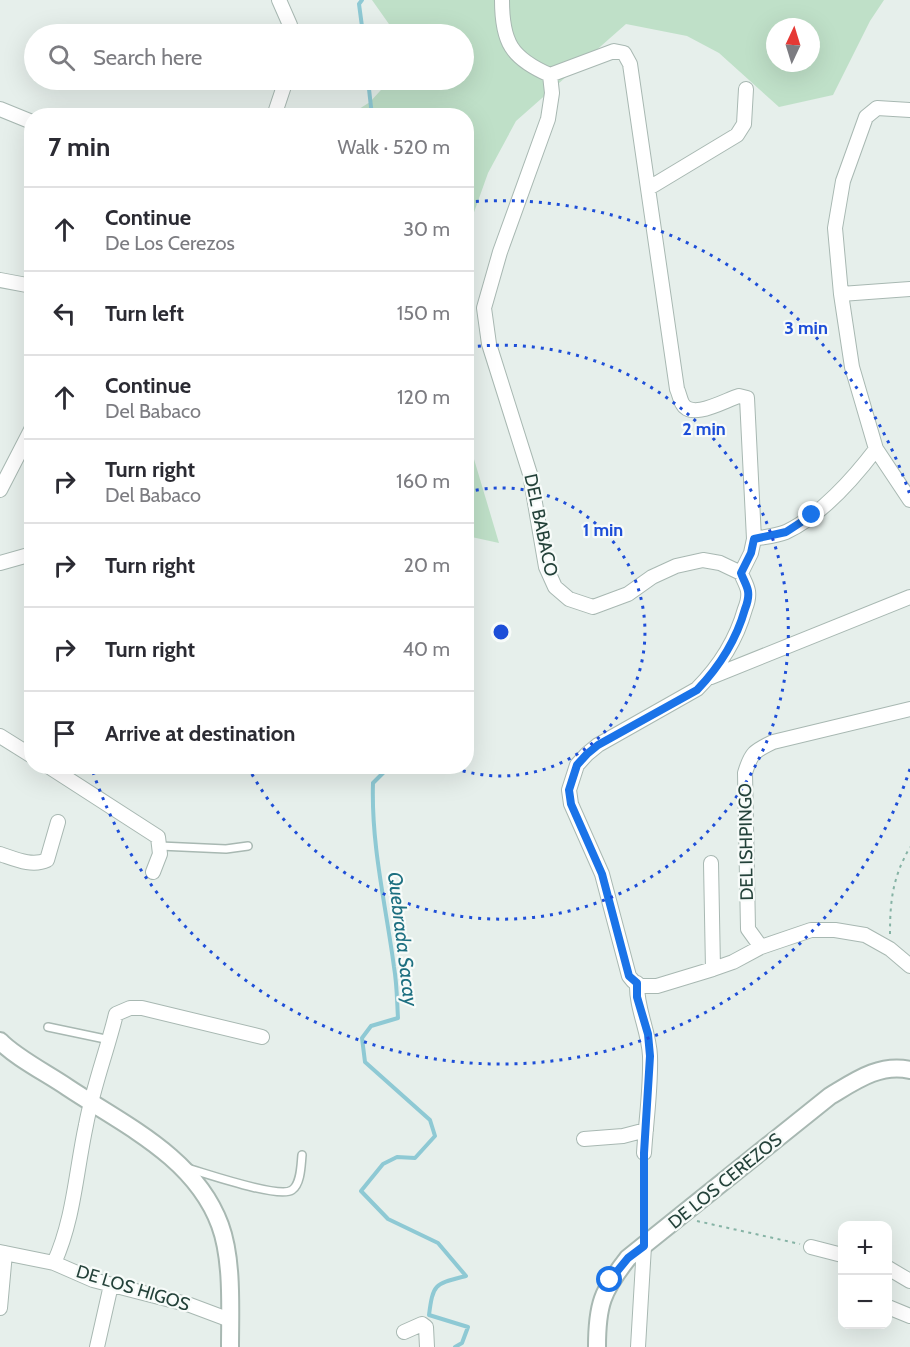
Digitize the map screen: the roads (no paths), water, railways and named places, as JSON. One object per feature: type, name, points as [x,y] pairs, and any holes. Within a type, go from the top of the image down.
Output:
[{"type":"street","points":[[279,0],[290,24]]},
{"type":"street","points":[[502,0],[502,24],[513,51],[529,66],[550,75],[614,51],[624,53],[630,64],[677,389],[682,405],[689,410],[700,412],[739,396],[747,398],[754,539],[751,553],[741,573],[748,591],[741,625],[727,653],[697,690],[598,745],[577,765],[569,790],[571,804],[602,874],[629,976],[637,983],[657,986],[733,962],[761,947],[811,930],[835,930],[865,935],[890,949],[910,966]]},
{"type":"street","name":"DEL BABACO","points":[[550,75],[552,93],[548,119],[500,252],[484,308],[489,344],[530,474],[546,567],[555,587],[569,599],[593,607],[609,603],[628,594],[652,577],[676,566],[703,560],[741,573]]},
{"type":"street","points":[[649,188],[737,135],[744,124],[746,89]]},
{"type":"street","points":[[277,108],[283,90]]},
{"type":"street","points":[[910,110],[877,108],[866,117],[843,182],[835,228],[841,294],[852,367],[876,449],[910,500]]},
{"type":"street","points":[[0,109],[24,119]]},
{"type":"street","points":[[0,280],[24,284]]},
{"type":"street","points":[[841,294],[910,289]]},
{"type":"street","points":[[0,490],[24,444]]},
{"type":"street","points":[[754,539],[786,532],[812,515],[840,490],[876,449]]},
{"type":"street","points":[[0,563],[24,556]]},
{"type":"street","points":[[709,678],[910,597]]},
{"type":"street","name":"DEL ISHPINGO","points":[[761,947],[748,929],[745,773],[750,758],[756,751],[772,742],[910,709]]},
{"type":"street","points":[[0,736],[24,751]]},
{"type":"street","points":[[60,774],[158,837],[160,846],[153,872]]},
{"type":"street","points":[[0,855],[32,863],[47,860],[58,822]]},
{"type":"street","points":[[711,863],[713,969]]},
{"type":"street","points":[[637,983],[637,997],[648,1034],[650,1056],[644,1153]]},
{"type":"street","points":[[54,1263],[71,1214],[91,1103],[116,1014],[130,1008],[142,1008],[261,1036]]},
{"type":"street","points":[[0,1041],[158,1146],[205,1193],[220,1226],[228,1263],[230,1347]]},
{"type":"street","name":"DE LOS CEREZOS","points":[[597,1347],[600,1303],[610,1280],[628,1258],[830,1096],[862,1077],[882,1069],[910,1070]]},
{"type":"street","points":[[585,1139],[623,1136],[646,1130]]},
{"type":"street","points":[[638,1347],[644,1246]]},
{"type":"street","points":[[811,1247],[838,1254]]},
{"type":"street","points":[[0,1308],[3,1252]]},
{"type":"street","name":"DE LOS HIGOS","points":[[3,1252],[54,1263],[93,1280],[190,1305],[230,1320]]},
{"type":"street","points":[[892,1270],[910,1281]]},
{"type":"street","points":[[97,1347],[111,1285]]},
{"type":"street","points":[[892,1309],[910,1316]]},
{"type":"street","points":[[404,1332],[422,1324],[426,1327],[427,1347]]},
{"type":"lane","points":[[160,846],[226,849],[248,846]]},
{"type":"lane","points":[[48,1027],[110,1040]]},
{"type":"lane","points":[[179,1165],[283,1194],[295,1188],[302,1155]]},
{"type":"waterway","name":"Quebrada Sacay","points":[[362,0],[359,4],[362,24]]},
{"type":"waterway","name":"Quebrada Sacay","points":[[369,90],[371,108]]},
{"type":"waterway","name":"Quebrada Sacay","points":[[382,774],[373,783],[374,830],[395,973],[398,1018],[371,1026],[362,1038],[365,1062],[430,1120],[435,1136],[415,1158],[397,1157],[383,1164],[361,1191],[388,1219],[438,1243],[466,1276],[437,1286],[430,1304],[429,1315],[468,1327],[462,1343],[455,1347]]}]
